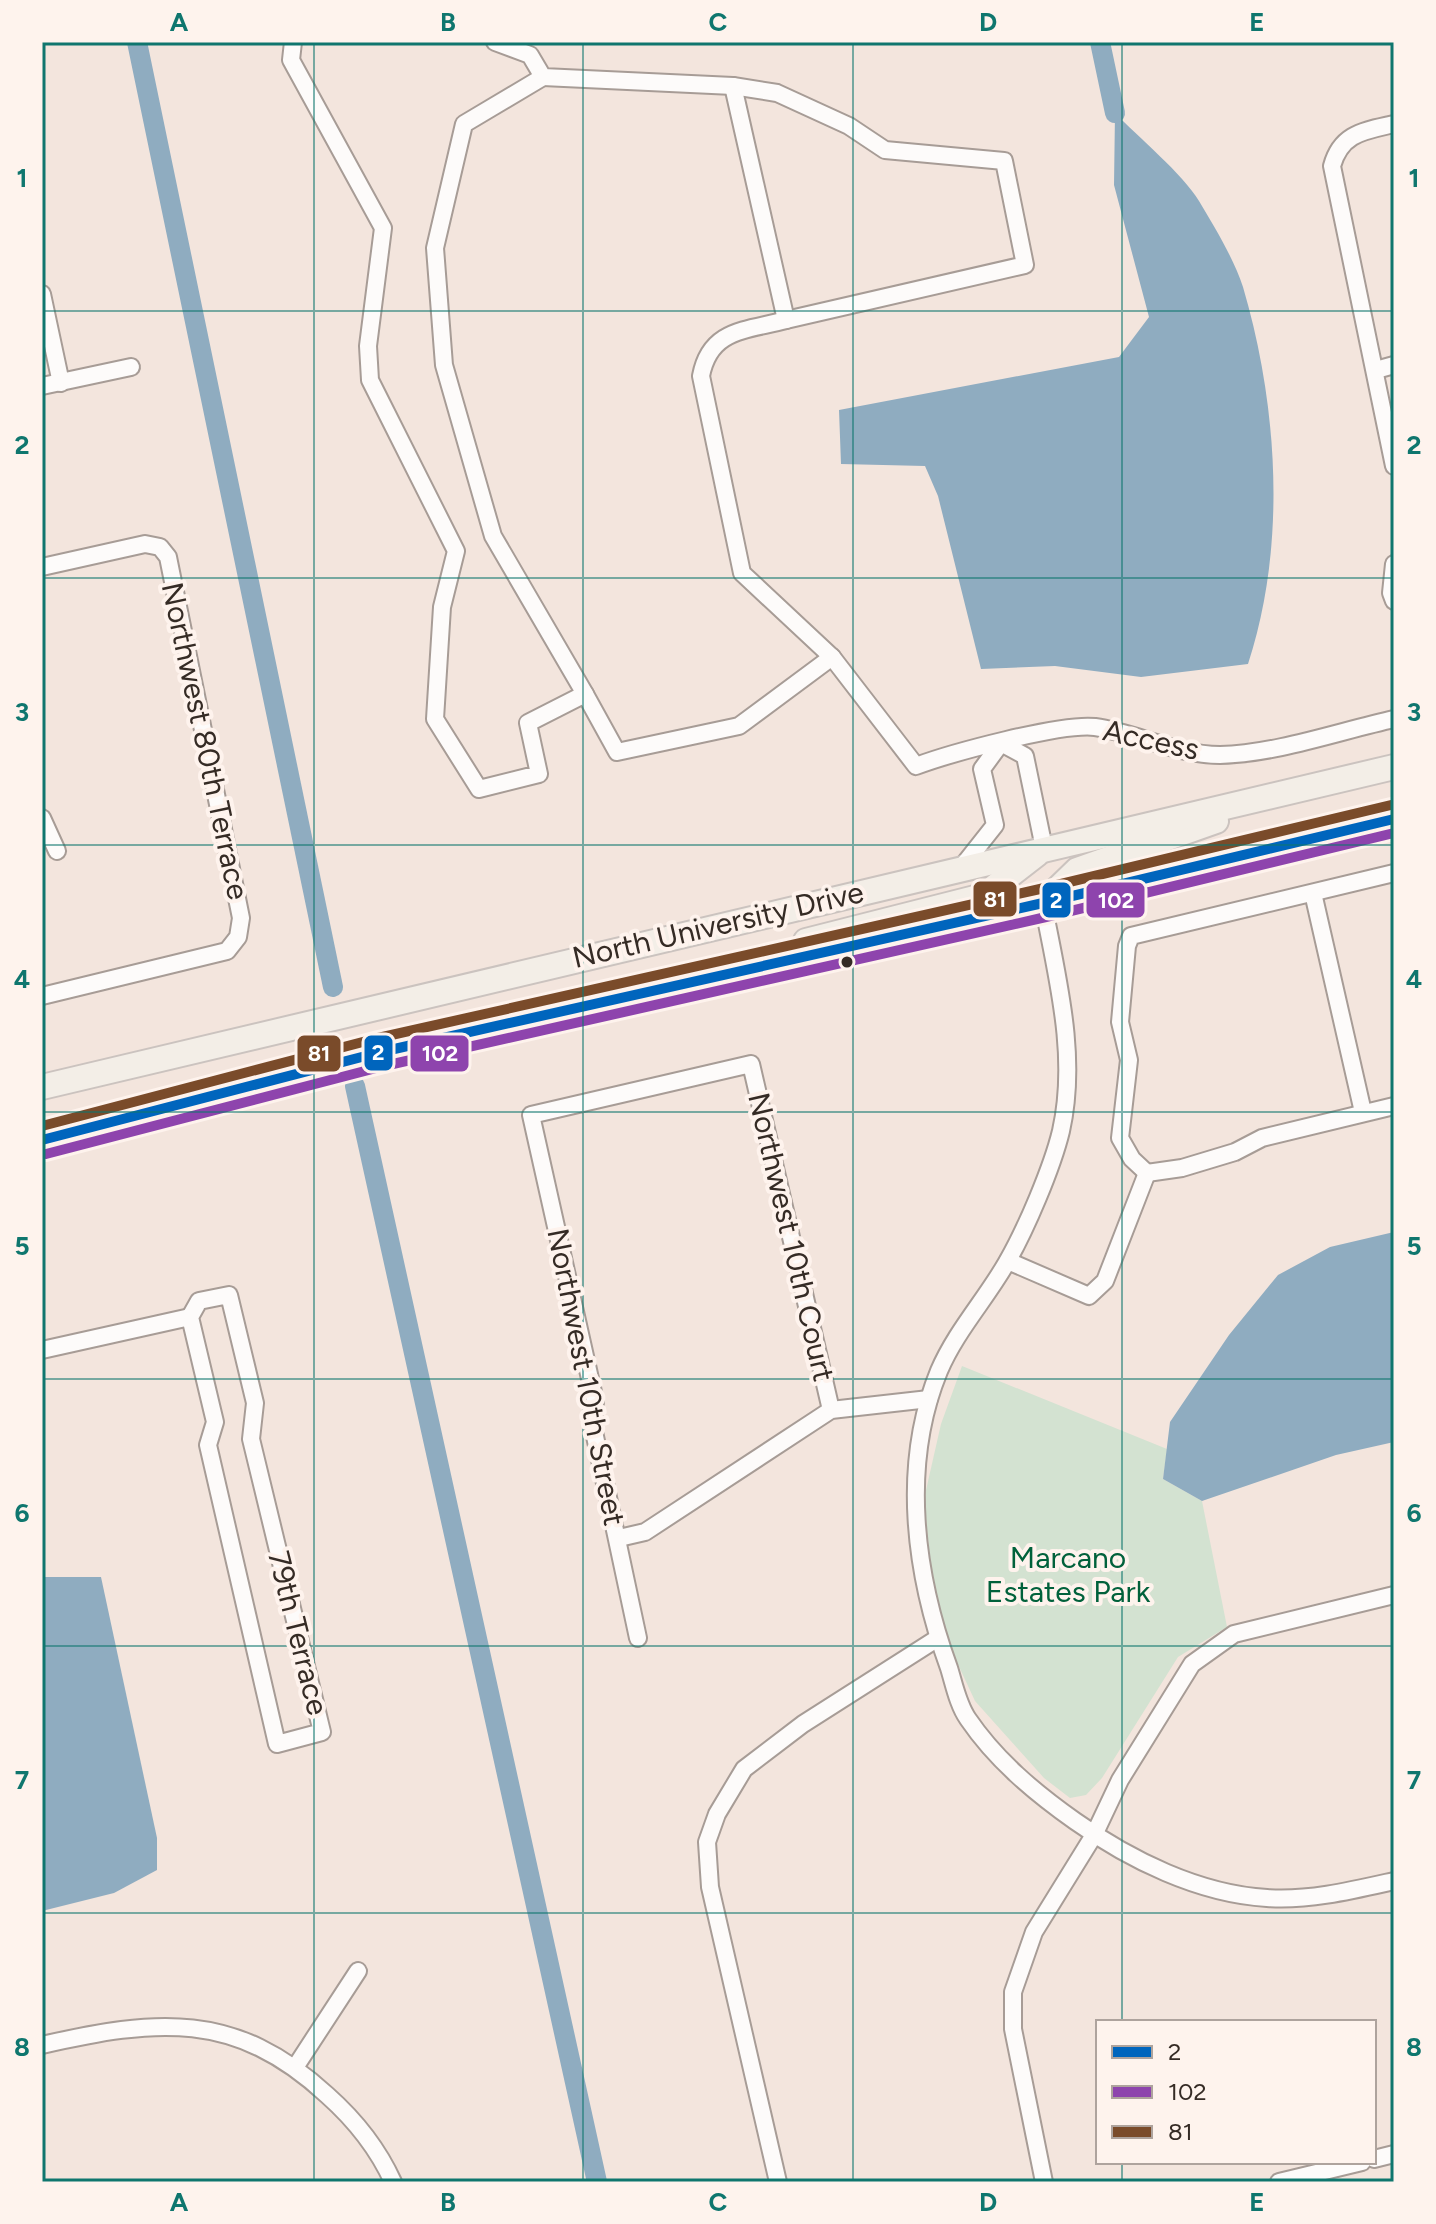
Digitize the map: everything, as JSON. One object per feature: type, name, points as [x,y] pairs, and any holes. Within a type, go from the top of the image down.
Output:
[{"type":"main road","name":"North University Drive","points":[[42,1087],[1394,767]]},
{"type":"main road","points":[[1043,903],[1077,870],[1245,810],[1275,793]]},
{"type":"main road","name":"North University Drive","points":[[42,1140],[381,1052],[1043,903],[1394,819]]},
{"type":"main road","points":[[722,976],[729,963],[738,958],[983,896],[1044,848]]},
{"type":"street","points":[[293,42],[291,60],[382,235],[368,346],[370,380],[456,551],[442,607],[435,719],[479,789],[539,774],[528,723],[585,694]]},
{"type":"street","points":[[495,42],[530,55],[543,77]]},
{"type":"street","points":[[543,77],[733,86],[777,93],[806,104],[885,150],[1004,161],[1025,265],[723,337],[706,354],[701,376],[742,573],[832,657],[739,726],[617,752],[493,536],[444,365],[435,248],[464,124],[543,77]]},
{"type":"street","points":[[733,86],[786,320]]},
{"type":"street","points":[[1394,124],[1352,134],[1337,149],[1332,166],[1394,466]]},
{"type":"street","points":[[42,294],[61,383]]},
{"type":"street","points":[[1376,370],[1394,365]]},
{"type":"street","points":[[42,386],[131,367]]},
{"type":"street","name":"Northwest 80th Terrace","points":[[42,567],[145,544],[160,547],[168,557],[241,918],[238,937],[227,951],[42,996]]},
{"type":"street","points":[[1393,597],[1394,564]]},
{"type":"street","name":"Access","points":[[832,657],[916,766],[1001,743],[1091,727],[1191,752],[1221,755],[1258,750],[1394,719]]},
{"type":"street","points":[[961,868],[995,825],[982,769],[1001,743],[1025,756],[1044,848]]},
{"type":"street","points":[[42,818],[57,851]]},
{"type":"street","points":[[1147,1173],[1132,1159],[1120,1138],[1129,1060],[1120,1022],[1127,946],[1131,936],[1394,873]]},
{"type":"street","points":[[1313,893],[1363,1112]]},
{"type":"street","points":[[1043,903],[1065,1025],[1066,1102],[1051,1163],[1008,1261],[949,1350],[929,1399],[918,1467],[919,1562],[938,1638],[965,1716],[1003,1762],[1045,1800],[1094,1835],[1194,1885],[1268,1898],[1344,1892],[1394,1881]]},
{"type":"street","name":"Northwest 10th Court","points":[[531,1115],[751,1064],[831,1410]]},
{"type":"street","points":[[1147,1173],[1182,1168],[1235,1152],[1262,1138],[1394,1106]]},
{"type":"street","name":"Northwest 10th Street","points":[[531,1115],[595,1401],[593,1427],[638,1638]]},
{"type":"street","points":[[1008,1261],[1089,1296],[1105,1281],[1147,1173]]},
{"type":"street","name":"79th Terrace","points":[[229,1295],[255,1403],[251,1439],[322,1732],[277,1744],[208,1445],[215,1422],[190,1317],[199,1301],[229,1295]]},
{"type":"street","points":[[42,1350],[190,1317]]},
{"type":"street","points":[[619,1538],[645,1532],[831,1410],[929,1399]]},
{"type":"street","points":[[1044,2182],[1013,2029],[1013,1992],[1034,1932],[1094,1835],[1120,1780],[1192,1664],[1234,1634],[1394,1595]]},
{"type":"street","points":[[778,2182],[710,1887],[707,1842],[717,1814],[744,1769],[803,1724],[938,1638]]},
{"type":"street","points":[[296,2066],[358,1971]]},
{"type":"street","points":[[42,2045],[141,2025],[176,2026],[242,2039],[296,2066],[350,2116],[393,2182]]},
{"type":"street","points":[[1279,2182],[1354,2164]]},
{"type":"green space","name":"Marcano Estates Park","points":[[962,1366],[1167,1449],[1163,1479],[1202,1501],[1227,1627],[1178,1657],[1102,1778],[1086,1795],[1070,1798],[1044,1778],[975,1701],[936,1617],[924,1499],[941,1424]]},
{"type":"water","points":[[1115,113],[1192,190],[1223,243],[1243,287],[1264,379],[1273,476],[1269,572],[1260,619],[1248,664],[1141,677],[1055,666],[981,669],[938,496],[925,466],[841,464],[839,410],[1119,357],[1149,317],[1114,185]]},
{"type":"water","points":[[1394,1232],[1394,1442],[1336,1455],[1202,1501],[1163,1479],[1170,1422],[1229,1335],[1278,1275],[1330,1247]]},
{"type":"water","points":[[42,1577],[101,1577],[157,1838],[157,1870],[114,1893],[42,1911]]},
{"type":"waterway","points":[[137,42],[333,987]]},
{"type":"waterway","points":[[1100,42],[1115,113]]},
{"type":"waterway","points":[[355,1086],[597,2182]]},
{"type":"transit line","name":"81","points":[[42,1126],[378,1038],[1040,889],[1391,805]]},
{"type":"transit line","name":"2","points":[[42,1140],[381,1052],[1043,903],[1394,819]]},
{"type":"transit line","name":"102","points":[[46,1154],[384,1066],[1046,917],[1394,833]]}]
